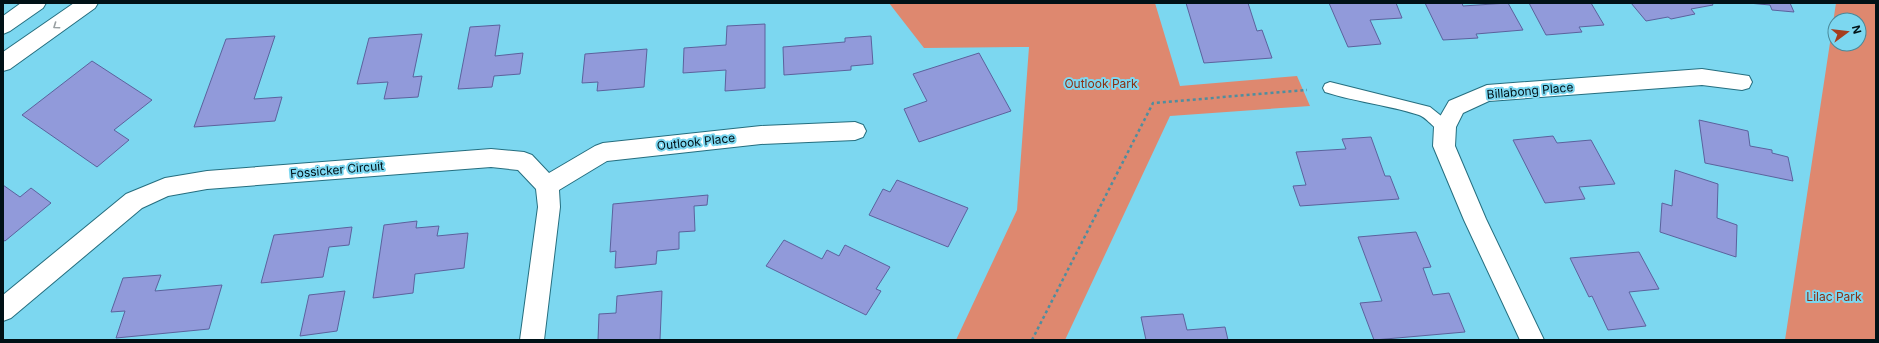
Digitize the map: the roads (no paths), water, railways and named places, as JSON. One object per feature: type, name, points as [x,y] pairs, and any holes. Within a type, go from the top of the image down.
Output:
[{"type":"street","points":[[3,26],[36,3]]},
{"type":"street","points":[[3,63],[88,3]]},
{"type":"street","name":"Billabong Place","points":[[1532,340],[1475,220],[1444,146],[1445,127],[1456,107],[1487,93],[1702,77],[1742,82]]},
{"type":"street","name":"Outlook Place","points":[[547,186],[603,152],[761,135],[855,131]]},
{"type":"street","name":"Fossicker Circuit","points":[[3,310],[134,201],[165,187],[207,180],[491,158],[524,161],[547,186]]},
{"type":"street","points":[[532,340],[549,207],[547,186]]},
{"type":"lane","points":[[1330,88],[1425,112],[1445,127]]},
{"type":"park label","name":"Outlook Park","points":[[1101,84]]},
{"type":"park label","name":"Lilac Park","points":[[1834,297]]}]
